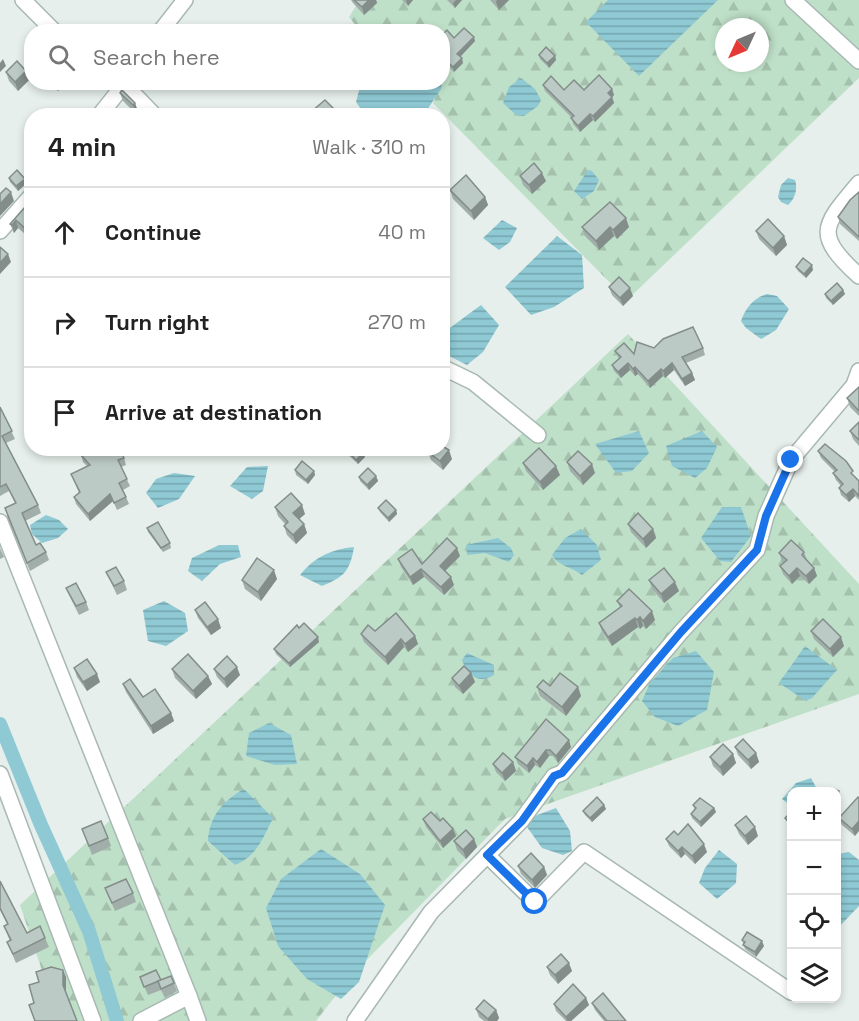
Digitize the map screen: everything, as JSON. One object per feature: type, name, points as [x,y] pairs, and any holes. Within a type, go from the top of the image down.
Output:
[{"type":"street","points":[[23,0],[46,24]]},
{"type":"street","points":[[166,24],[185,0]]},
{"type":"street","points":[[793,0],[859,61]]},
{"type":"street","points":[[104,108],[117,90]]},
{"type":"street","points":[[126,90],[146,108]]},
{"type":"street","points":[[859,183],[830,218],[826,232],[837,256],[859,276]]},
{"type":"street","points":[[0,231],[24,204]]},
{"type":"street","points":[[450,371],[472,382],[538,435]]},
{"type":"street","points":[[355,1021],[431,912],[522,821],[554,776],[562,773],[681,632],[757,550],[766,516],[791,460],[854,385],[859,371]]},
{"type":"street","points":[[0,522],[198,1021]]},
{"type":"street","points":[[0,774],[93,1021]]},
{"type":"street","points":[[487,855],[535,902],[584,852],[787,989]]},
{"type":"street","points":[[141,1021],[189,996]]},
{"type":"green space","points":[[360,0],[859,0],[859,78],[627,300],[450,120],[450,108],[438,108],[433,103],[439,90],[450,90],[450,24],[354,24],[349,17]]},
{"type":"green space","points":[[628,334],[859,584],[859,694],[505,819],[350,977],[316,1021],[59,1021],[20,905]]},
{"type":"water","points":[[608,0],[718,0],[639,76],[586,22]]},
{"type":"water","points":[[521,78],[535,89],[541,100],[538,106],[524,116],[516,115],[503,103],[509,87]]},
{"type":"water","points":[[359,90],[440,90],[428,108],[360,108],[356,102]]},
{"type":"water","points":[[588,170],[592,171],[599,180],[594,191],[582,199],[574,191]]},
{"type":"water","points":[[788,178],[795,180],[796,190],[788,205],[781,202],[778,197],[781,185]]},
{"type":"water","points":[[502,220],[517,228],[510,242],[499,250],[483,238]]},
{"type":"water","points":[[557,236],[582,255],[584,288],[554,307],[531,315],[505,287]]},
{"type":"water","points":[[767,294],[777,296],[789,309],[776,330],[761,339],[746,328],[741,321],[751,304]]},
{"type":"water","points":[[481,305],[499,325],[483,352],[467,365],[450,356],[450,328]]},
{"type":"water","points":[[639,431],[649,453],[632,471],[616,473],[595,444]]},
{"type":"water","points":[[702,431],[717,447],[707,468],[695,478],[672,466],[666,446]]},
{"type":"water","points":[[268,466],[263,491],[252,499],[230,486],[247,467]]},
{"type":"water","points":[[174,473],[195,476],[179,499],[158,508],[146,493],[156,479]]},
{"type":"water","points":[[722,507],[741,507],[751,536],[731,562],[720,561],[701,538]]},
{"type":"water","points":[[46,515],[59,520],[68,529],[58,538],[42,543],[32,534],[30,525]]},
{"type":"water","points":[[581,529],[597,545],[601,560],[582,575],[558,562],[552,555],[565,538]]},
{"type":"water","points":[[498,538],[511,548],[514,555],[509,562],[485,553],[467,555],[466,545]]},
{"type":"water","points":[[219,545],[238,545],[241,557],[220,564],[202,581],[188,571],[192,558]]},
{"type":"water","points":[[354,547],[348,568],[330,583],[322,586],[300,575],[311,563],[324,555]]},
{"type":"water","points":[[164,601],[185,613],[188,631],[166,646],[148,641],[143,610]]},
{"type":"water","points":[[805,646],[837,670],[812,698],[806,701],[779,683]]},
{"type":"water","points":[[696,651],[714,672],[707,710],[678,726],[655,717],[642,701],[650,683],[673,658]]},
{"type":"water","points":[[467,653],[494,665],[494,675],[479,679],[470,674],[462,660]]},
{"type":"water","points":[[269,723],[291,735],[297,764],[275,765],[246,756],[249,733]]},
{"type":"water","points":[[811,778],[816,787],[792,787],[796,783]]},
{"type":"water","points":[[244,789],[273,818],[254,851],[249,857],[235,865],[208,841],[209,832],[219,810],[230,798]]},
{"type":"water","points":[[787,793],[787,803],[782,799]]},
{"type":"water","points":[[556,808],[570,831],[572,851],[563,855],[542,848],[527,827],[532,817]]},
{"type":"water","points":[[321,849],[360,874],[385,905],[359,982],[341,999],[307,979],[278,946],[266,908],[281,879]]},
{"type":"water","points":[[719,850],[737,864],[736,883],[717,899],[699,883],[705,868]]},
{"type":"water","points":[[849,852],[859,860],[859,906],[841,925],[841,895],[841,853]]},
{"type":"building","points":[[354,0],[369,0],[362,7]]},
{"type":"building","points":[[464,28],[474,37],[457,54],[462,58],[453,67],[450,64],[450,33],[454,38]]},
{"type":"building","points":[[546,47],[555,56],[547,63],[539,55]]},
{"type":"building","points":[[17,61],[24,69],[24,73],[15,82],[6,72]]},
{"type":"building","points":[[599,75],[612,89],[608,93],[612,97],[593,116],[590,114],[578,126],[571,118],[574,116],[543,85],[551,76],[564,90],[574,80],[584,90]]},
{"type":"building","points":[[122,90],[135,103],[133,105],[120,93]]},
{"type":"building","points":[[325,100],[333,108],[316,108]]},
{"type":"building","points":[[534,163],[542,173],[529,185],[520,176]]},
{"type":"building","points":[[17,170],[24,180],[16,186],[9,178]]},
{"type":"building","points":[[466,175],[485,197],[471,211],[450,190]]},
{"type":"building","points":[[6,188],[11,192],[0,204],[0,194]]},
{"type":"building","points":[[859,192],[859,237],[838,217]]},
{"type":"building","points":[[610,202],[626,218],[613,230],[610,227],[596,241],[582,227]]},
{"type":"building","points":[[24,208],[24,227],[16,220],[12,225],[10,224]]},
{"type":"building","points":[[768,219],[784,236],[773,248],[756,231]]},
{"type":"building","points":[[0,247],[8,254],[0,263]]},
{"type":"building","points":[[803,258],[812,265],[804,274],[796,267]]},
{"type":"building","points":[[619,277],[630,288],[620,298],[609,287]]},
{"type":"building","points":[[837,283],[843,290],[831,301],[825,294]]},
{"type":"building","points":[[693,327],[703,348],[682,357],[692,373],[682,379],[672,363],[648,381],[628,363],[618,372],[612,365],[621,357],[615,351],[624,343],[634,354],[637,342],[654,348],[663,339]]},
{"type":"building","points":[[859,387],[859,411],[847,398]]},
{"type":"building","points":[[0,407],[12,431],[2,436],[38,505],[22,513],[36,545],[40,543],[46,552],[27,563],[5,508],[16,503],[6,484],[0,487]]},
{"type":"building","points":[[859,422],[859,440],[850,431]]},
{"type":"building","points":[[825,444],[846,461],[853,471],[851,473],[859,481],[859,496],[853,489],[846,495],[839,488],[843,484],[833,473],[837,470],[818,451]]},
{"type":"building","points":[[539,448],[556,466],[540,482],[523,463]]},
{"type":"building","points":[[578,451],[592,464],[580,476],[567,462]]},
{"type":"building","points":[[82,456],[123,456],[124,458],[118,460],[127,479],[119,483],[126,497],[114,503],[110,494],[88,514],[74,497],[80,492],[71,474],[90,465]]},
{"type":"building","points":[[433,456],[444,456],[440,461]]},
{"type":"building","points":[[302,461],[314,471],[306,480],[295,470]]},
{"type":"building","points":[[368,468],[376,476],[367,485],[359,477]]},
{"type":"building","points":[[291,493],[302,505],[293,513],[304,524],[293,535],[284,526],[288,522],[275,507]]},
{"type":"building","points":[[386,500],[396,510],[388,518],[378,508]]},
{"type":"building","points":[[638,513],[653,529],[643,539],[628,524]]},
{"type":"building","points":[[158,522],[170,543],[161,548],[147,528]]},
{"type":"building","points":[[447,538],[457,548],[440,566],[451,577],[441,587],[421,569],[410,577],[398,559],[412,549],[422,564]]},
{"type":"building","points":[[791,540],[804,552],[802,555],[814,568],[806,576],[797,568],[789,576],[780,566],[787,560],[779,553]]},
{"type":"building","points":[[257,558],[274,570],[258,592],[242,580]]},
{"type":"building","points":[[116,567],[124,581],[114,586],[106,572]]},
{"type":"building","points":[[664,568],[675,582],[661,594],[649,580]]},
{"type":"building","points":[[76,583],[86,602],[76,606],[66,588]]},
{"type":"building","points":[[629,589],[652,611],[643,621],[640,617],[637,620],[635,618],[608,637],[599,623],[622,606],[617,601]]},
{"type":"building","points":[[205,602],[218,619],[207,627],[195,610]]},
{"type":"building","points":[[396,613],[415,636],[405,644],[401,639],[385,657],[361,634],[368,625],[375,631]]},
{"type":"building","points":[[823,619],[841,637],[830,649],[811,631]]},
{"type":"building","points":[[304,623],[318,637],[289,663],[274,649],[297,625],[299,628]]},
{"type":"building","points":[[188,654],[208,676],[193,691],[172,669]]},
{"type":"building","points":[[227,656],[237,667],[224,679],[214,669]]},
{"type":"building","points":[[87,659],[97,674],[83,682],[74,668]]},
{"type":"building","points":[[464,666],[471,673],[459,686],[452,678]]},
{"type":"building","points":[[560,673],[578,687],[562,707],[537,687],[543,680],[550,686]]},
{"type":"building","points":[[130,679],[143,697],[155,689],[171,713],[151,726],[123,684]]},
{"type":"building","points":[[546,719],[569,740],[556,756],[550,750],[546,750],[537,762],[533,758],[527,766],[515,757]]},
{"type":"building","points":[[743,739],[756,753],[748,760],[735,747]]},
{"type":"building","points":[[723,744],[733,754],[720,767],[710,757]]},
{"type":"building","points":[[503,753],[513,762],[502,773],[493,764]]},
{"type":"building","points":[[597,797],[604,805],[590,818],[583,811]]},
{"type":"building","points":[[858,797],[859,821],[852,829],[841,820],[841,816]]},
{"type":"building","points":[[700,798],[714,808],[700,822],[691,814],[696,808],[693,805]]},
{"type":"building","points":[[431,812],[440,821],[443,818],[453,829],[440,841],[423,819]]},
{"type":"building","points":[[746,816],[755,827],[745,836],[735,825]]},
{"type":"building","points":[[101,821],[108,838],[89,846],[82,829]]},
{"type":"building","points":[[688,824],[704,844],[692,856],[682,847],[678,851],[666,839],[674,831],[678,835]]},
{"type":"building","points":[[466,830],[474,839],[463,850],[454,841]]},
{"type":"building","points":[[531,853],[544,867],[532,880],[518,866]]},
{"type":"building","points":[[126,879],[133,893],[112,903],[105,888]]},
{"type":"building","points":[[0,881],[27,933],[40,926],[45,938],[13,954],[7,942],[11,940],[4,926],[8,924],[0,908]]},
{"type":"building","points":[[747,932],[762,941],[755,952],[743,945],[745,942],[742,940]]},
{"type":"building","points":[[561,954],[569,963],[555,975],[547,967]]},
{"type":"building","points":[[51,967],[63,970],[63,985],[77,1021],[35,1021],[29,1005],[34,1003],[29,985],[39,982],[36,972]]},
{"type":"building","points":[[156,970],[161,980],[144,987],[140,977]]},
{"type":"building","points":[[171,976],[174,983],[161,989],[158,981]]},
{"type":"building","points":[[573,984],[586,998],[566,1017],[554,1004]]},
{"type":"building","points":[[603,993],[626,1021],[607,1021],[592,1003]]},
{"type":"building","points":[[484,1000],[496,1010],[488,1019],[476,1009]]},
{"type":"waterway","points":[[0,724],[41,825],[89,931],[117,1021]]},
{"type":"route","points":[[535,902],[487,855],[522,821],[554,776],[562,773],[681,632],[757,550],[766,516],[791,460]]}]
